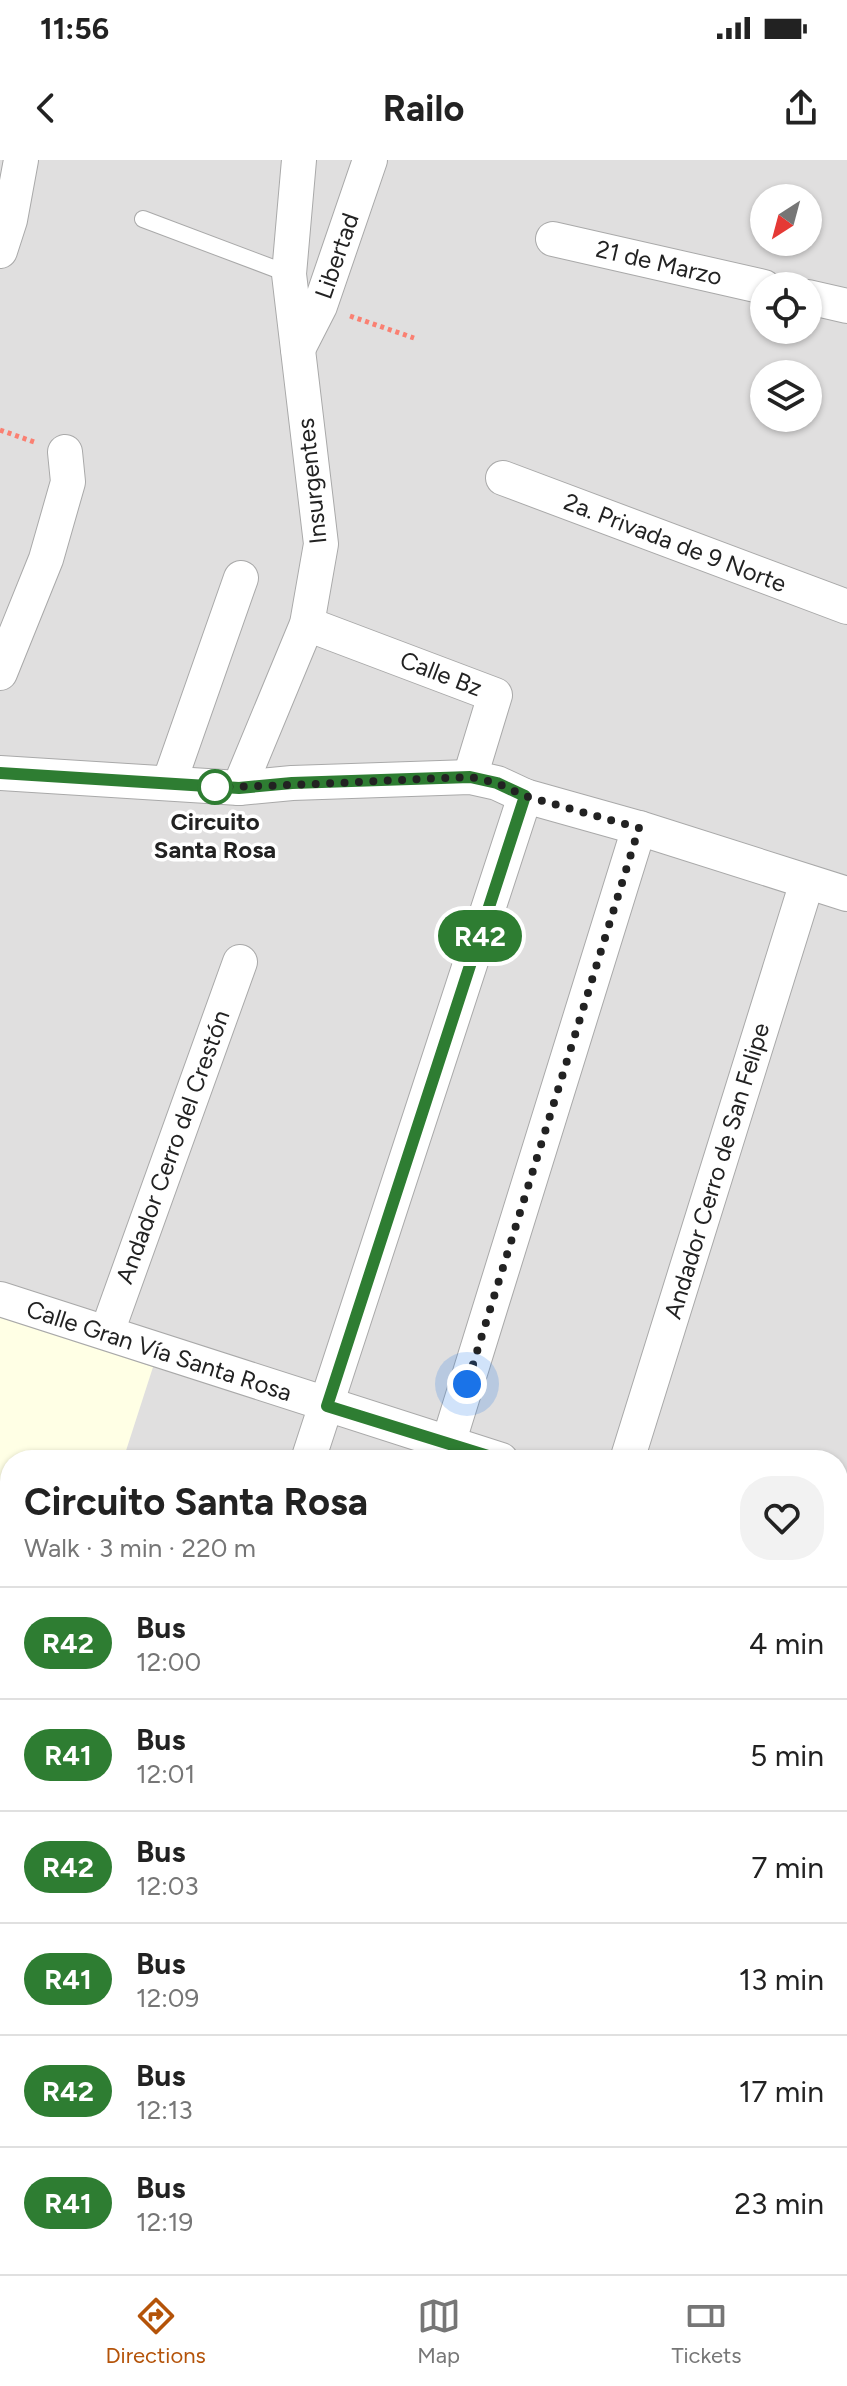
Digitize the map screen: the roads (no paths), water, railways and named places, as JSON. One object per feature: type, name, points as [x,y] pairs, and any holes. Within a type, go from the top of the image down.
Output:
[{"type":"street","points":[[0,251],[10,220],[21,160]]},
{"type":"street","name":"Insurgentes","points":[[239,788],[307,624],[321,544],[289,274],[299,160]]},
{"type":"street","name":"Libertad","points":[[298,349],[320,306],[370,160]]},
{"type":"street","name":"21 de Marzo","points":[[553,239],[750,284]]},
{"type":"street","points":[[822,300],[847,306]]},
{"type":"street","points":[[0,673],[50,547],[68,482],[65,452]]},
{"type":"street","name":"2a. Privada de 9 Norte","points":[[503,478],[847,606]]},
{"type":"street","points":[[169,783],[241,578]]},
{"type":"street","name":"Calle Bz","points":[[307,624],[495,695],[470,777]]},
{"type":"street","points":[[0,773],[239,788],[292,783],[470,777],[847,894]]},
{"type":"street","points":[[312,1450],[525,796]]},
{"type":"street","points":[[446,1450],[639,828]]},
{"type":"street","name":"Andador Cerro de San Felipe","points":[[630,1450],[807,882]]},
{"type":"street","name":"Andador Cerro del Crestón","points":[[107,1332],[240,962]]},
{"type":"street","name":"Calle Gran Vía Santa Rosa","points":[[0,1299],[327,1406],[443,1450]]},
{"type":"lane","points":[[143,219],[289,274]]},
{"type":"place","name":"Circuito Santa Rosa","points":[[215,787]]}]
